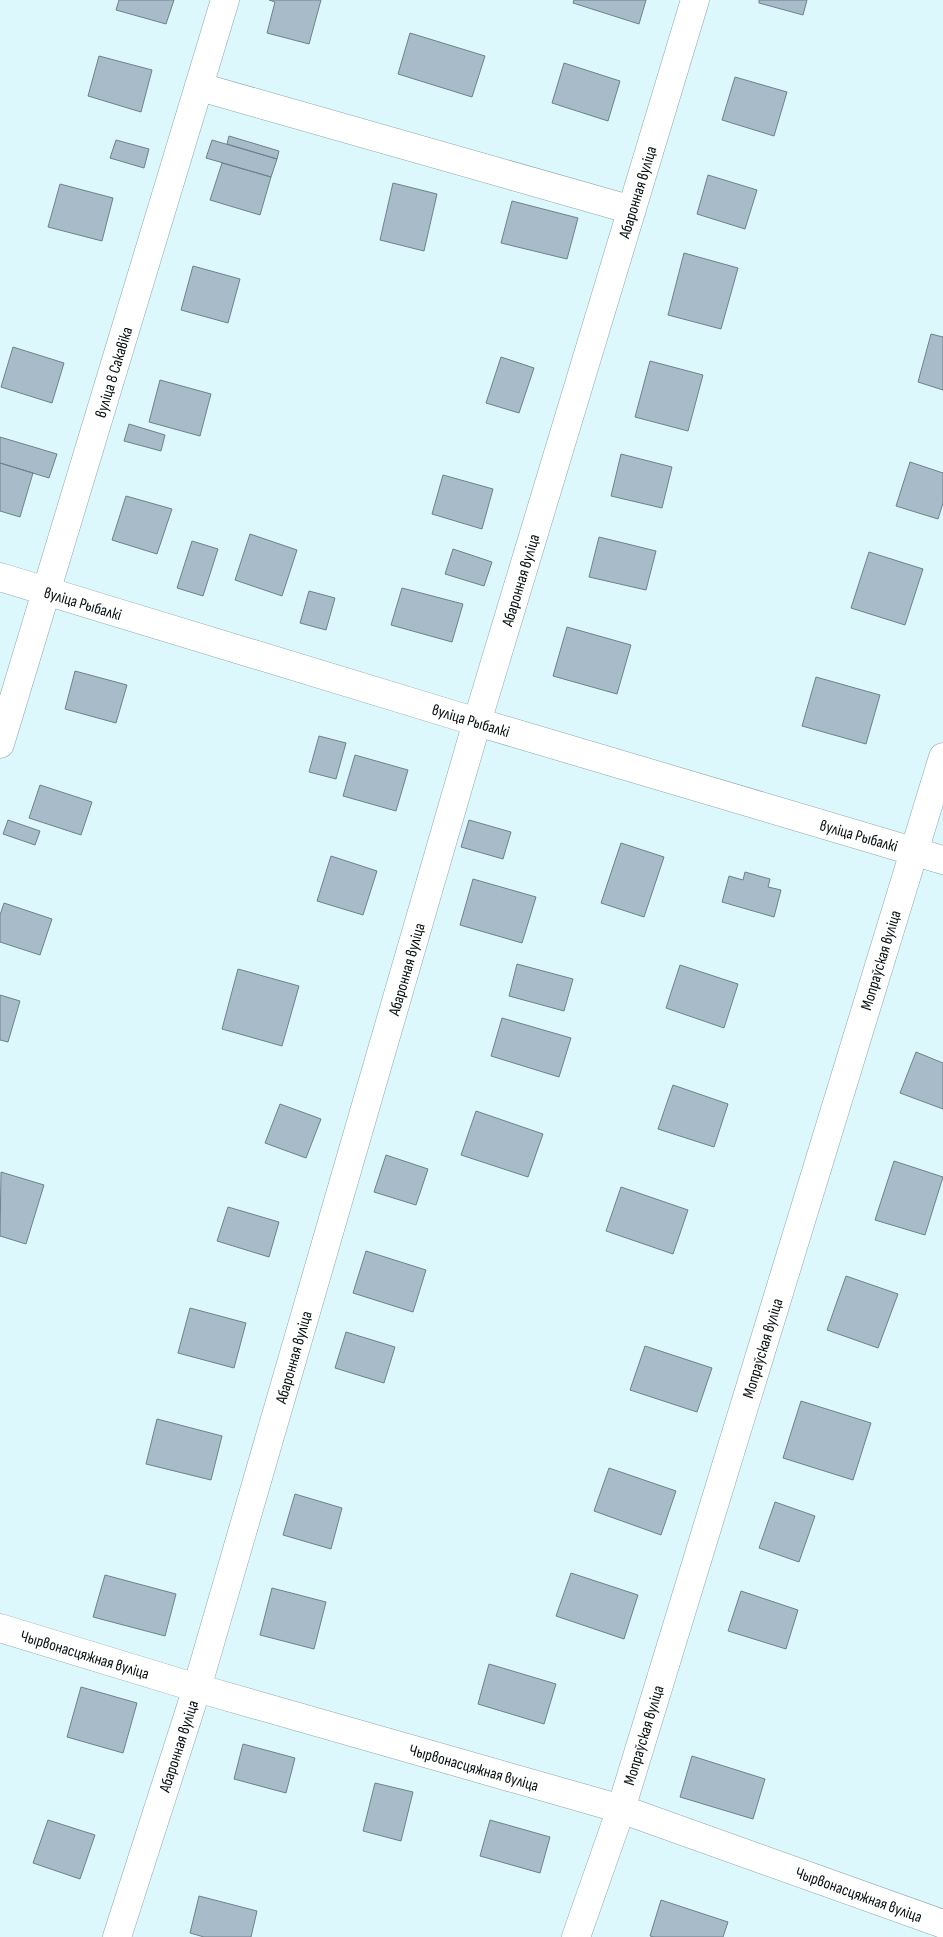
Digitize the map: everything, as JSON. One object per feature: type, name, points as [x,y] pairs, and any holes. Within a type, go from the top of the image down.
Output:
[{"type":"street","name":"вуліца 8 Сакавіка","points":[[0,744],[225,0]]},
{"type":"street","name":"Абаронная вуліца","points":[[117,1937],[197,1688],[477,722],[695,0]]},
{"type":"street","points":[[200,87],[632,210]]},
{"type":"street","name":"вуліца Рыбалкі","points":[[0,577],[477,722],[943,860]]},
{"type":"street","name":"Мопраўская вуліца","points":[[576,1937],[620,1809],[943,757]]},
{"type":"street","name":"Чырвонасцяжная вуліца","points":[[0,1628],[197,1688],[620,1809],[943,1924]]},
{"type":"building","points":[[119,0],[174,0],[166,24],[116,10]]},
{"type":"building","points":[[269,0],[321,0],[309,44],[267,33],[275,2]]},
{"type":"building","points":[[574,0],[646,0],[639,24],[573,3]]},
{"type":"building","points":[[759,0],[807,0],[803,15],[759,3]]},
{"type":"building","points":[[410,33],[485,56],[472,97],[398,74]]},
{"type":"building","points":[[99,56],[152,70],[141,112],[88,96]]},
{"type":"building","points":[[564,63],[620,81],[608,121],[552,103]]},
{"type":"building","points":[[735,77],[787,92],[774,136],[722,120]]},
{"type":"building","points":[[229,136],[279,151],[277,159],[227,144]]},
{"type":"building","points":[[116,140],[149,149],[144,168],[110,158]]},
{"type":"building","points":[[212,140],[277,159],[271,177],[206,158]]},
{"type":"building","points":[[222,163],[271,177],[260,215],[210,200]]},
{"type":"building","points":[[708,175],[757,190],[745,229],[697,214]]},
{"type":"building","points":[[393,183],[437,194],[424,251],[380,240]]},
{"type":"building","points":[[60,184],[113,198],[102,241],[48,227]]},
{"type":"building","points":[[512,201],[578,218],[567,259],[501,243]]},
{"type":"building","points":[[684,253],[738,268],[721,329],[668,315]]},
{"type":"building","points":[[193,266],[240,279],[228,323],[181,310]]},
{"type":"building","points":[[931,334],[943,337],[943,390],[918,382]]},
{"type":"building","points":[[13,347],[64,363],[52,403],[1,387]]},
{"type":"building","points":[[501,357],[534,368],[519,413],[486,403]]},
{"type":"building","points":[[650,361],[703,375],[688,431],[635,417]]},
{"type":"building","points":[[160,380],[211,394],[200,436],[149,422]]},
{"type":"building","points":[[129,424],[165,435],[161,451],[124,441]]},
{"type":"building","points":[[0,437],[57,454],[49,478],[0,463]]},
{"type":"building","points":[[621,454],[672,467],[662,508],[611,496]]},
{"type":"building","points":[[910,462],[943,473],[943,503],[938,519],[896,506]]},
{"type":"building","points":[[0,463],[33,473],[20,517],[0,511]]},
{"type":"building","points":[[443,475],[493,489],[482,529],[432,514]]},
{"type":"building","points":[[126,496],[172,509],[157,554],[112,540]]},
{"type":"building","points":[[250,534],[297,550],[282,596],[235,580]]},
{"type":"building","points":[[599,537],[656,551],[646,590],[589,577]]},
{"type":"building","points":[[192,541],[218,549],[203,596],[177,588]]},
{"type":"building","points":[[453,549],[492,562],[484,586],[445,574]]},
{"type":"building","points":[[869,552],[923,569],[905,625],[851,608]]},
{"type":"building","points":[[402,588],[463,604],[452,642],[391,625]]},
{"type":"building","points":[[309,591],[335,598],[326,630],[300,623]]},
{"type":"building","points":[[567,627],[631,645],[617,694],[553,676]]},
{"type":"building","points":[[75,671],[127,685],[116,723],[65,709]]},
{"type":"building","points":[[816,677],[880,695],[866,744],[802,726]]},
{"type":"building","points":[[319,736],[346,743],[336,779],[309,772]]},
{"type":"building","points":[[355,755],[408,770],[396,811],[343,796]]},
{"type":"building","points":[[40,785],[92,802],[81,835],[29,818]]},
{"type":"building","points":[[8,820],[40,831],[35,845],[3,834]]},
{"type":"building","points":[[469,820],[511,832],[503,859],[461,847]]},
{"type":"building","points":[[621,843],[664,857],[644,917],[601,903]]},
{"type":"building","points":[[331,856],[377,871],[363,915],[317,901]]},
{"type":"building","points":[[745,872],[770,879],[768,887],[781,890],[774,917],[722,902],[729,876],[743,880]]},
{"type":"building","points":[[473,879],[536,897],[522,943],[460,925]]},
{"type":"building","points":[[4,903],[52,919],[40,955],[0,942],[0,915]]},
{"type":"building","points":[[517,964],[573,979],[564,1011],[509,996]]},
{"type":"building","points":[[680,965],[738,984],[724,1028],[666,1008]]},
{"type":"building","points":[[238,969],[299,986],[282,1046],[222,1029]]},
{"type":"building","points":[[0,995],[20,1001],[8,1042],[0,1040]]},
{"type":"building","points":[[502,1018],[571,1038],[559,1077],[491,1056]]},
{"type":"building","points":[[916,1052],[943,1063],[943,1109],[900,1093]]},
{"type":"building","points":[[673,1085],[728,1104],[714,1147],[658,1129]]},
{"type":"building","points":[[280,1104],[321,1119],[306,1158],[265,1143]]},
{"type":"building","points":[[476,1111],[543,1134],[528,1177],[461,1155]]},
{"type":"building","points":[[386,1155],[428,1169],[416,1205],[374,1192]]},
{"type":"building","points":[[894,1161],[943,1177],[925,1235],[875,1220]]},
{"type":"building","points":[[1,1172],[44,1185],[26,1244],[0,1236]]},
{"type":"building","points":[[621,1187],[688,1210],[673,1254],[606,1231]]},
{"type":"building","points":[[228,1207],[279,1222],[269,1257],[217,1241]]},
{"type":"building","points":[[366,1251],[426,1270],[413,1312],[353,1293]]},
{"type":"building","points":[[846,1276],[898,1294],[878,1348],[827,1330]]},
{"type":"building","points":[[190,1308],[246,1323],[234,1368],[178,1353]]},
{"type":"building","points":[[346,1332],[395,1347],[384,1383],[335,1368]]},
{"type":"building","points":[[645,1346],[712,1368],[697,1412],[630,1390]]},
{"type":"building","points":[[801,1401],[871,1423],[853,1480],[783,1458]]},
{"type":"building","points":[[157,1419],[222,1436],[211,1480],[146,1464]]},
{"type":"building","points":[[609,1468],[676,1491],[661,1535],[594,1511]]},
{"type":"building","points":[[295,1494],[342,1508],[331,1549],[283,1535]]},
{"type":"building","points":[[775,1502],[815,1516],[799,1562],[759,1548]]},
{"type":"building","points":[[571,1573],[638,1595],[624,1639],[556,1616]]},
{"type":"building","points":[[105,1575],[176,1594],[165,1636],[93,1617]]},
{"type":"building","points":[[272,1588],[326,1602],[314,1649],[260,1635]]},
{"type":"building","points":[[741,1591],[798,1610],[786,1649],[728,1631]]},
{"type":"building","points":[[489,1664],[556,1684],[544,1724],[478,1704]]},
{"type":"building","points":[[81,1687],[137,1703],[123,1753],[67,1737]]},
{"type":"building","points":[[243,1744],[295,1758],[286,1793],[234,1779]]},
{"type":"building","points":[[692,1756],[765,1779],[753,1819],[680,1797]]},
{"type":"building","points":[[375,1783],[413,1792],[401,1841],[363,1831]]},
{"type":"building","points":[[48,1820],[95,1835],[80,1879],[33,1863]]},
{"type":"building","points":[[490,1820],[550,1837],[540,1873],[480,1856]]},
{"type":"building","points":[[199,1896],[257,1911],[251,1937],[204,1937],[190,1933]]},
{"type":"building","points":[[661,1900],[728,1922],[723,1937],[650,1936]]}]
